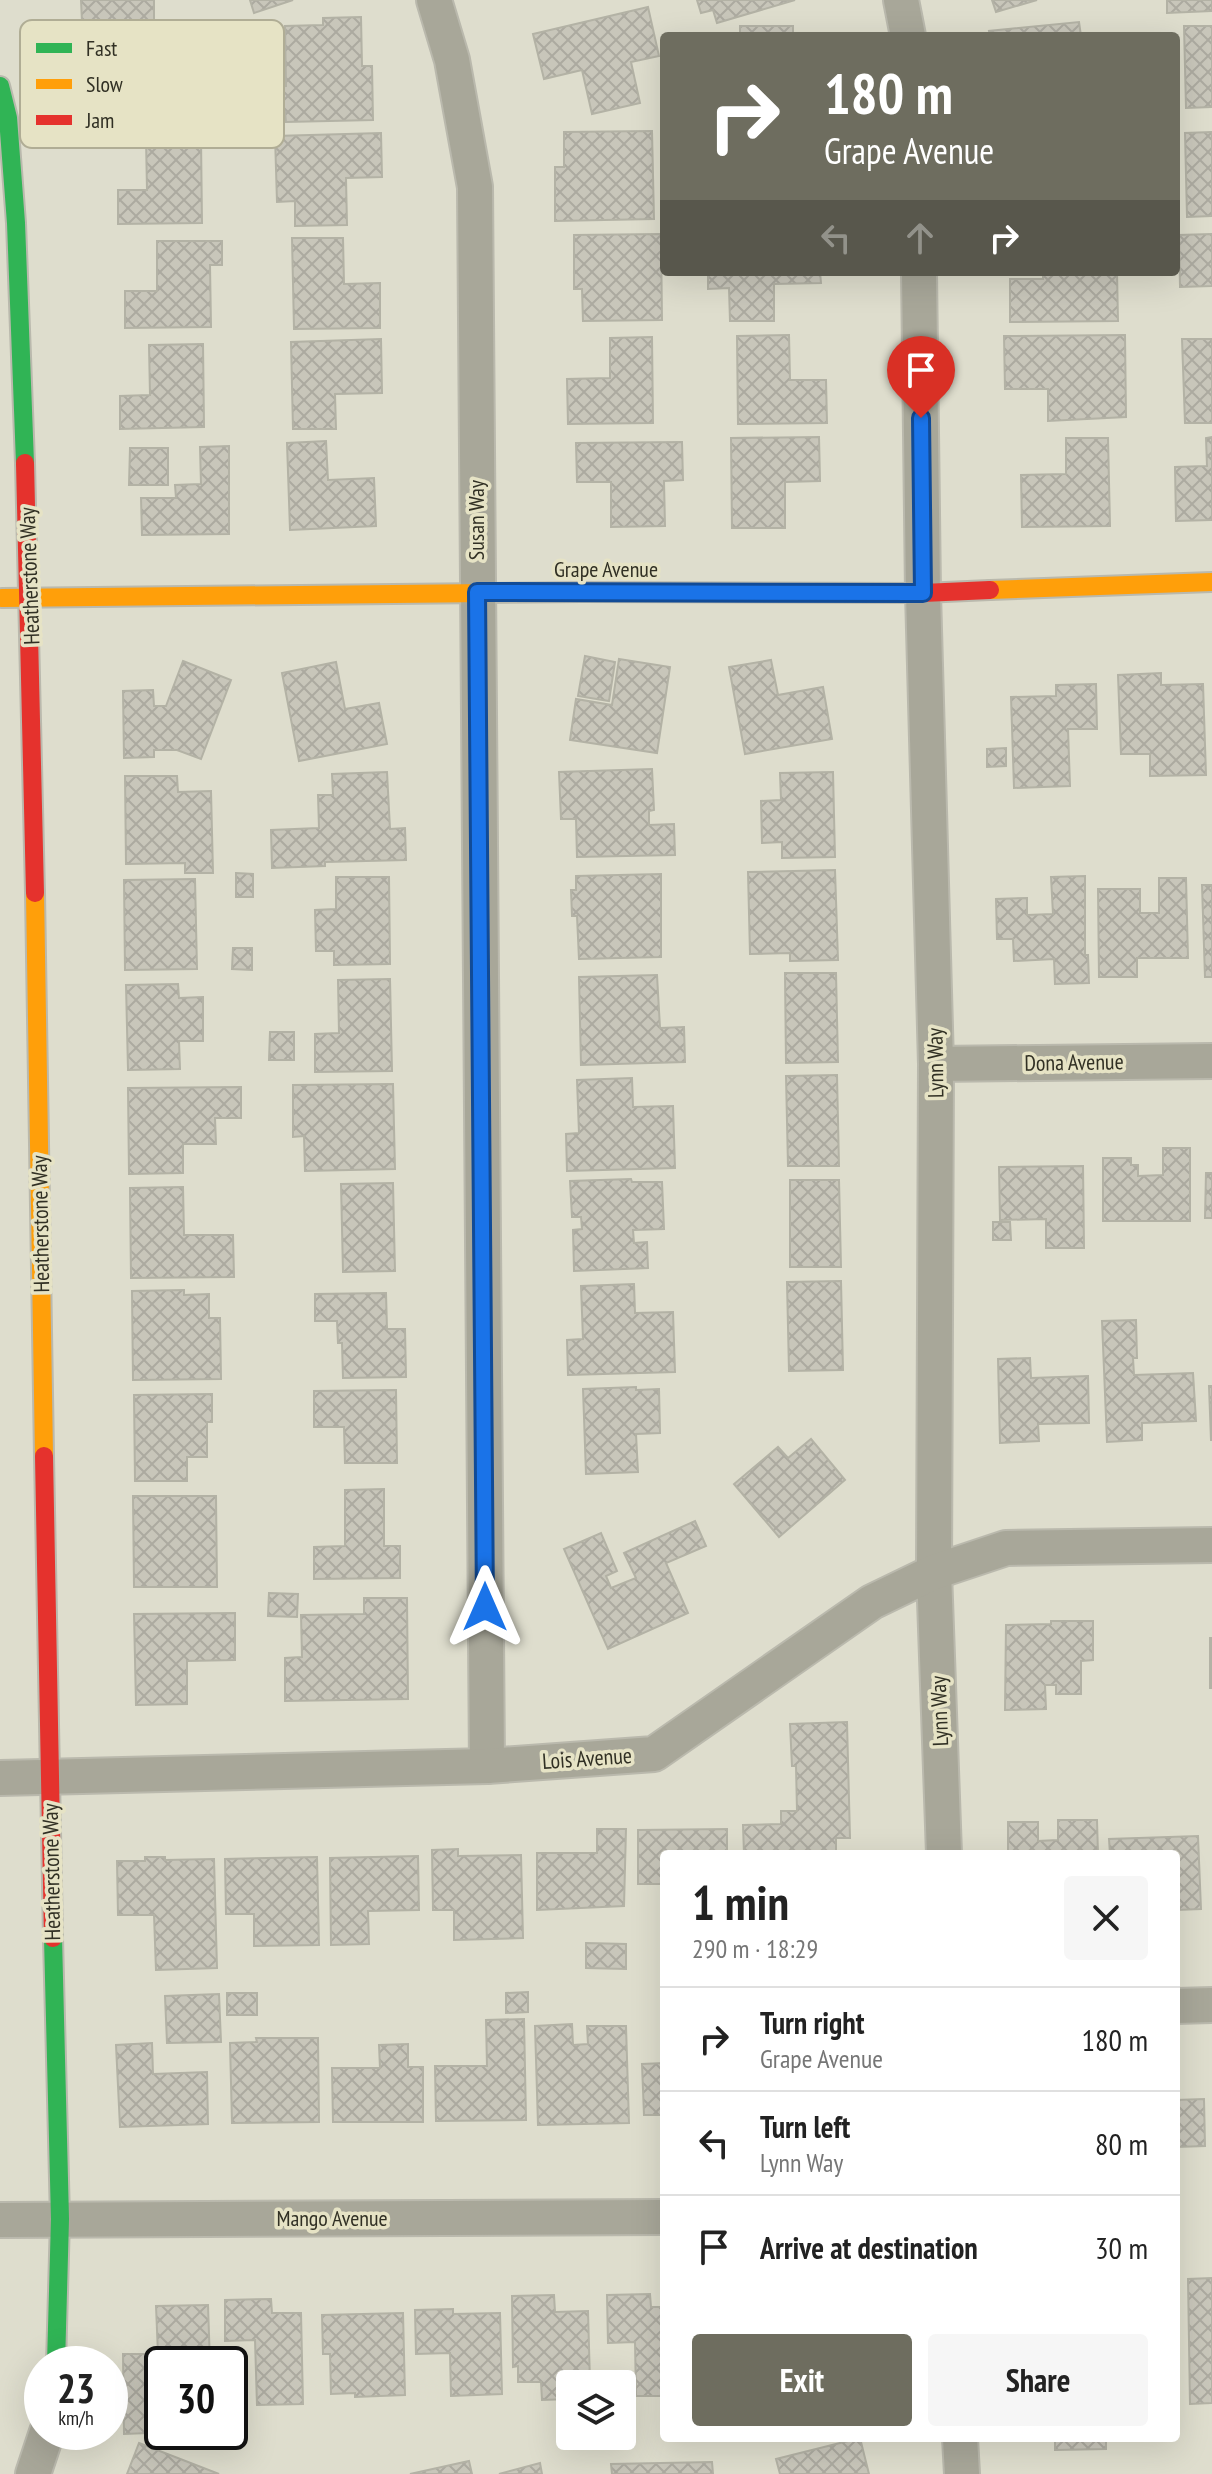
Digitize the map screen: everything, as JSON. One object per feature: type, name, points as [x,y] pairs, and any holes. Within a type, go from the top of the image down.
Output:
[{"type":"street","name":"Susan Way","points":[[434,0],[452,60],[475,187],[487,1766]]},
{"type":"street","points":[[901,0],[907,32]]},
{"type":"street","name":"Heatherstone Way","points":[[0,86],[8,118],[16,223],[30,597],[49,1778],[60,2219],[56,2346]]},
{"type":"street","name":"Lynn Way","points":[[919,276],[923,593],[936,1064],[934,1572],[944,1850]]},
{"type":"street","name":"Grape Avenue","points":[[0,598],[477,592],[923,593],[1212,582]]},
{"type":"street","name":"Dona Avenue","points":[[936,1064],[1212,1061]]},
{"type":"street","name":"Lois Avenue","points":[[0,1778],[487,1766],[654,1754],[872,1602],[934,1572],[1006,1548],[1212,1545]]},
{"type":"street","points":[[1180,2006],[1212,2005]]},
{"type":"street","name":"Mango Avenue","points":[[0,2220],[660,2217]]},
{"type":"street","points":[[960,2442],[962,2474]]},
{"type":"street","points":[[33,2474],[41,2450]]},
{"type":"building","points":[[81,0],[154,0],[154,20],[82,20]]},
{"type":"building","points":[[250,0],[293,0],[254,13]]},
{"type":"building","points":[[697,0],[795,0],[717,23],[713,10],[701,13]]},
{"type":"building","points":[[992,0],[1037,0],[996,12]]},
{"type":"building","points":[[1167,0],[1212,0],[1212,11],[1167,13]]},
{"type":"building","points":[[648,7],[659,56],[631,62],[640,103],[592,114],[582,70],[544,79],[533,34]]},
{"type":"building","points":[[361,17],[362,66],[372,66],[373,120],[286,122],[285,26],[323,25],[323,18]]},
{"type":"building","points":[[1079,22],[1080,32],[989,32]]},
{"type":"building","points":[[740,26],[793,26],[793,32],[740,32]]},
{"type":"building","points":[[1184,26],[1212,26],[1212,107],[1186,108]]},
{"type":"building","points":[[652,131],[654,219],[555,221],[555,167],[564,167],[564,132]]},
{"type":"building","points":[[1212,132],[1212,216],[1187,217],[1185,133]]},
{"type":"building","points":[[381,133],[382,177],[346,178],[347,225],[295,226],[295,201],[277,202],[275,148],[284,148],[284,136]]},
{"type":"building","points":[[146,148],[201,148],[202,223],[118,224],[118,190],[147,190]]},
{"type":"building","points":[[660,234],[662,320],[583,321],[582,289],[574,289],[574,235]]},
{"type":"building","points":[[1212,234],[1212,286],[1180,287],[1180,235]]},
{"type":"building","points":[[292,238],[343,238],[344,284],[380,283],[380,328],[294,329]]},
{"type":"building","points":[[157,241],[222,241],[222,265],[210,265],[211,327],[125,328],[125,291],[157,291]]},
{"type":"building","points":[[708,276],[820,276],[821,283],[774,284],[774,321],[730,321],[729,288],[708,289]]},
{"type":"building","points":[[1043,276],[1117,276],[1118,321],[1010,322],[1010,279],[1043,279]]},
{"type":"building","points":[[789,335],[790,380],[826,380],[827,423],[738,424],[737,336]]},
{"type":"building","points":[[1125,335],[1126,417],[1048,421],[1048,389],[1005,389],[1004,336]]},
{"type":"building","points":[[652,337],[653,423],[568,424],[567,379],[610,378],[610,338]]},
{"type":"building","points":[[381,339],[382,393],[335,394],[336,429],[293,429],[291,342]]},
{"type":"building","points":[[1182,339],[1212,339],[1212,423],[1185,423]]},
{"type":"building","points":[[203,344],[204,427],[120,429],[120,396],[150,395],[149,345]]},
{"type":"building","points":[[819,437],[820,481],[785,482],[785,528],[732,528],[731,438]]},
{"type":"building","points":[[1212,437],[1212,520],[1176,521],[1175,467],[1207,466],[1206,438]]},
{"type":"building","points":[[1066,438],[1108,438],[1110,526],[1022,527],[1021,475],[1066,474]]},
{"type":"building","points":[[326,441],[328,480],[374,478],[376,526],[290,530],[287,443]]},
{"type":"building","points":[[682,442],[683,480],[664,481],[665,526],[611,527],[611,482],[577,482],[576,443]]},
{"type":"building","points":[[229,446],[229,534],[142,535],[141,498],[176,498],[175,485],[201,484],[200,447]]},
{"type":"building","points":[[130,448],[168,448],[168,485],[129,485]]},
{"type":"building","points":[[585,656],[615,662],[609,701],[578,696]]},
{"type":"building","points":[[619,659],[670,667],[657,753],[570,740],[576,699],[612,705]]},
{"type":"building","points":[[771,660],[778,695],[823,687],[832,739],[745,754],[729,667]]},
{"type":"building","points":[[183,661],[231,680],[201,759],[177,750],[154,750],[154,757],[124,758],[123,691],[153,690],[154,706],[166,706]]},
{"type":"building","points":[[336,662],[345,709],[379,703],[387,744],[299,761],[282,673]]},
{"type":"building","points":[[1161,673],[1161,685],[1203,684],[1206,775],[1150,776],[1150,754],[1121,754],[1118,675]]},
{"type":"building","points":[[1096,684],[1097,729],[1068,729],[1070,786],[1014,788],[1011,697],[1056,696],[1056,685]]},
{"type":"building","points":[[1006,748],[1006,766],[987,767],[987,749]]},
{"type":"building","points":[[652,769],[654,810],[649,811],[649,825],[674,824],[675,855],[577,857],[576,819],[561,819],[559,772]]},
{"type":"building","points":[[387,772],[390,829],[405,828],[406,860],[325,862],[325,866],[272,868],[271,830],[319,828],[318,795],[333,795],[332,774]]},
{"type":"building","points":[[833,772],[835,857],[782,858],[782,842],[762,843],[761,801],[781,800],[780,773]]},
{"type":"building","points":[[125,776],[177,776],[178,792],[211,791],[213,873],[185,873],[185,863],[126,864]]},
{"type":"building","points":[[835,870],[838,960],[790,961],[790,953],[750,954],[748,872]]},
{"type":"building","points":[[236,873],[253,874],[253,897],[236,897]]},
{"type":"building","points":[[661,874],[661,957],[579,959],[577,916],[572,916],[571,890],[576,890],[576,876]]},
{"type":"building","points":[[1085,876],[1085,955],[1088,955],[1089,983],[1055,984],[1054,959],[1014,961],[1013,939],[997,939],[996,899],[1027,898],[1027,915],[1053,914],[1051,877]]},
{"type":"building","points":[[336,877],[389,877],[390,964],[334,965],[334,951],[316,951],[315,910],[336,909]]},
{"type":"building","points":[[1159,878],[1186,878],[1188,958],[1137,958],[1137,977],[1099,977],[1098,889],[1140,889],[1140,913],[1159,913]]},
{"type":"building","points":[[195,879],[197,969],[125,970],[124,880]]},
{"type":"building","points":[[1202,885],[1212,885],[1212,977],[1205,977]]},
{"type":"building","points":[[233,948],[252,948],[252,970],[232,969]]},
{"type":"building","points":[[785,973],[836,973],[838,1062],[786,1063]]},
{"type":"building","points":[[657,975],[660,1028],[684,1027],[685,1062],[581,1065],[579,977]]},
{"type":"building","points":[[390,979],[392,1071],[315,1072],[315,1034],[339,1033],[338,980]]},
{"type":"building","points":[[178,984],[179,998],[203,997],[203,1041],[179,1041],[180,1069],[128,1070],[126,985]]},
{"type":"building","points":[[270,1032],[294,1032],[294,1060],[269,1060]]},
{"type":"building","points":[[837,1075],[839,1166],[788,1166],[786,1076]]},
{"type":"building","points":[[632,1078],[633,1107],[673,1106],[675,1168],[567,1171],[566,1134],[579,1133],[577,1080]]},
{"type":"building","points":[[393,1084],[395,1169],[305,1171],[304,1136],[293,1137],[293,1085]]},
{"type":"building","points":[[241,1087],[241,1118],[215,1118],[216,1144],[183,1144],[183,1173],[129,1174],[128,1088]]},
{"type":"building","points":[[1163,1148],[1190,1148],[1190,1221],[1103,1221],[1103,1158],[1131,1158],[1131,1165],[1138,1165],[1138,1176],[1163,1175]]},
{"type":"building","points":[[1083,1166],[1084,1248],[1046,1248],[1046,1219],[1000,1220],[999,1167]]},
{"type":"building","points":[[1206,1173],[1212,1173],[1212,1218],[1205,1218]]},
{"type":"building","points":[[631,1179],[632,1182],[662,1182],[664,1229],[633,1230],[634,1243],[647,1242],[648,1268],[574,1271],[573,1230],[582,1229],[581,1217],[572,1217],[570,1181]]},
{"type":"building","points":[[790,1180],[839,1180],[841,1267],[790,1267]]},
{"type":"building","points":[[393,1183],[395,1271],[343,1272],[341,1184]]},
{"type":"building","points":[[183,1187],[184,1235],[233,1235],[234,1277],[131,1278],[130,1188]]},
{"type":"building","points":[[993,1222],[1010,1222],[1011,1240],[993,1240]]},
{"type":"building","points":[[841,1281],[843,1370],[789,1371],[787,1282]]},
{"type":"building","points":[[634,1284],[635,1313],[673,1312],[675,1372],[568,1375],[567,1340],[583,1339],[581,1286]]},
{"type":"building","points":[[184,1290],[184,1295],[209,1294],[209,1318],[220,1318],[221,1379],[133,1380],[132,1291]]},
{"type":"building","points":[[386,1293],[387,1329],[405,1329],[406,1377],[343,1378],[342,1343],[338,1343],[337,1321],[315,1321],[315,1294]]},
{"type":"building","points":[[1136,1320],[1134,1375],[1193,1373],[1196,1421],[1142,1423],[1142,1440],[1107,1442],[1102,1321]]},
{"type":"building","points":[[1030,1358],[1031,1378],[1088,1376],[1089,1423],[1038,1424],[1039,1441],[1000,1443],[998,1359]]},
{"type":"building","points":[[1209,1386],[1212,1386],[1212,1440],[1211,1440]]},
{"type":"building","points":[[636,1387],[636,1390],[659,1389],[660,1433],[636,1434],[638,1472],[586,1474],[583,1389]]},
{"type":"building","points":[[396,1390],[397,1463],[345,1463],[344,1427],[314,1427],[314,1391]]},
{"type":"building","points":[[212,1394],[212,1422],[207,1422],[207,1457],[187,1457],[187,1481],[135,1481],[134,1395]]},
{"type":"building","points":[[811,1439],[845,1480],[779,1537],[734,1484],[778,1447],[788,1458]]},
{"type":"building","points":[[384,1489],[384,1546],[400,1546],[400,1578],[314,1579],[314,1547],[345,1546],[345,1490]]},
{"type":"building","points":[[133,1496],[216,1496],[217,1587],[134,1587]]},
{"type":"building","points":[[695,1521],[706,1546],[666,1563],[688,1613],[608,1649],[564,1549],[601,1533],[617,1571],[606,1576],[611,1588],[636,1578],[624,1553]]},
{"type":"building","points":[[269,1593],[298,1594],[297,1617],[268,1616]]},
{"type":"building","points":[[364,1598],[407,1598],[408,1699],[285,1701],[285,1658],[302,1657],[301,1615],[364,1614]]},
{"type":"building","points":[[235,1613],[235,1660],[187,1661],[187,1704],[136,1705],[134,1614]]},
{"type":"building","points":[[1051,1621],[1093,1621],[1093,1660],[1081,1661],[1081,1694],[1056,1694],[1056,1685],[1045,1685],[1046,1709],[1005,1710],[1006,1625],[1051,1624]]},
{"type":"building","points":[[1212,1638],[1212,1688],[1210,1688]]},
{"type":"building","points":[[847,1722],[850,1838],[836,1838],[836,1850],[744,1850],[743,1825],[781,1824],[781,1811],[797,1811],[796,1766],[792,1766],[790,1724]]},
{"type":"building","points":[[1058,1820],[1097,1820],[1098,1850],[1008,1850],[1008,1822],[1038,1822],[1038,1841],[1058,1840]]},
{"type":"building","points":[[597,1829],[626,1829],[624,1906],[537,1910],[537,1853],[597,1853]]},
{"type":"building","points":[[727,1829],[727,1850],[660,1850],[660,1884],[638,1884],[638,1830]]},
{"type":"building","points":[[1198,1836],[1201,1909],[1180,1910],[1180,1850],[1110,1850],[1109,1839]]},
{"type":"building","points":[[458,1849],[458,1856],[521,1855],[523,1938],[454,1940],[454,1910],[433,1910],[432,1850]]},
{"type":"building","points":[[418,1856],[419,1910],[368,1911],[369,1944],[331,1945],[330,1858]]},
{"type":"building","points":[[145,1857],[165,1857],[165,1860],[214,1859],[217,1968],[156,1970],[154,1915],[118,1915],[117,1861],[145,1861]]},
{"type":"building","points":[[317,1857],[319,1945],[254,1946],[254,1914],[226,1914],[225,1859]]},
{"type":"building","points":[[586,1943],[626,1944],[626,1969],[586,1968]]},
{"type":"building","points":[[528,1992],[528,2012],[506,2013],[506,1993]]},
{"type":"building","points":[[227,1993],[257,1993],[257,2015],[227,2015]]},
{"type":"building","points":[[219,1994],[221,2042],[167,2043],[165,1996]]},
{"type":"building","points":[[524,2019],[526,2120],[436,2121],[435,2066],[487,2066],[486,2020]]},
{"type":"building","points":[[572,2024],[573,2045],[588,2044],[587,2026],[626,2026],[629,2123],[538,2125],[535,2026]]},
{"type":"building","points":[[256,2038],[318,2038],[319,2122],[232,2123],[230,2043],[257,2042]]},
{"type":"building","points":[[152,2043],[153,2074],[207,2072],[208,2124],[120,2127],[116,2045]]},
{"type":"building","points":[[408,2044],[408,2067],[423,2067],[423,2122],[333,2122],[332,2068],[380,2068],[379,2045]]},
{"type":"building","points":[[660,2063],[660,2115],[644,2115],[642,2064]]},
{"type":"building","points":[[1204,2099],[1205,2146],[1180,2147],[1180,2100]]},
{"type":"building","points":[[1212,2278],[1212,2403],[1190,2404],[1188,2279]]},
{"type":"building","points":[[650,2294],[651,2307],[660,2307],[660,2396],[636,2396],[635,2342],[608,2343],[607,2295]]},
{"type":"building","points":[[554,2295],[555,2312],[588,2311],[590,2370],[556,2370],[556,2400],[542,2400],[541,2382],[518,2382],[518,2366],[513,2367],[512,2296]]},
{"type":"building","points":[[271,2299],[272,2313],[301,2313],[303,2404],[257,2405],[255,2340],[225,2341],[225,2300]]},
{"type":"building","points":[[208,2305],[209,2346],[158,2346],[156,2306]]},
{"type":"building","points":[[453,2309],[453,2314],[500,2313],[502,2394],[451,2396],[450,2353],[416,2354],[415,2310]]},
{"type":"building","points":[[403,2313],[405,2395],[355,2397],[355,2393],[331,2394],[330,2354],[323,2354],[322,2315]]},
{"type":"building","points":[[128,2354],[144,2354],[144,2433],[128,2434]]},
{"type":"building","points":[[844,2442],[861,2442],[869,2474],[780,2474],[776,2459]]},
{"type":"building","points":[[1055,2442],[1106,2442],[1106,2449],[1055,2450]]},
{"type":"building","points":[[139,2443],[144,2445],[144,2450],[157,2450],[219,2474],[127,2474]]},
{"type":"building","points":[[469,2461],[472,2474],[410,2474]]},
{"type":"building","points":[[712,2462],[713,2474],[612,2474],[611,2464]]},
{"type":"building","points":[[540,2463],[542,2474],[499,2474]]},
{"type":"traffic: fast","points":[[0,86],[8,118],[16,223],[25,463]]},
{"type":"traffic: fast","points":[[53,1938],[60,2219],[56,2346]]},
{"type":"traffic: slow","points":[[990,590],[1212,582]]},
{"type":"traffic: slow","points":[[2,598],[581,592]]},
{"type":"traffic: slow","points":[[35,893],[44,1456]]},
{"type":"traffic: jam","points":[[25,463],[35,893]]},
{"type":"traffic: jam","points":[[581,592],[923,593],[990,590]]},
{"type":"traffic: jam","points":[[44,1456],[53,1938]]},
{"type":"route","points":[[485,1607],[477,592],[923,593],[921,418]]}]
